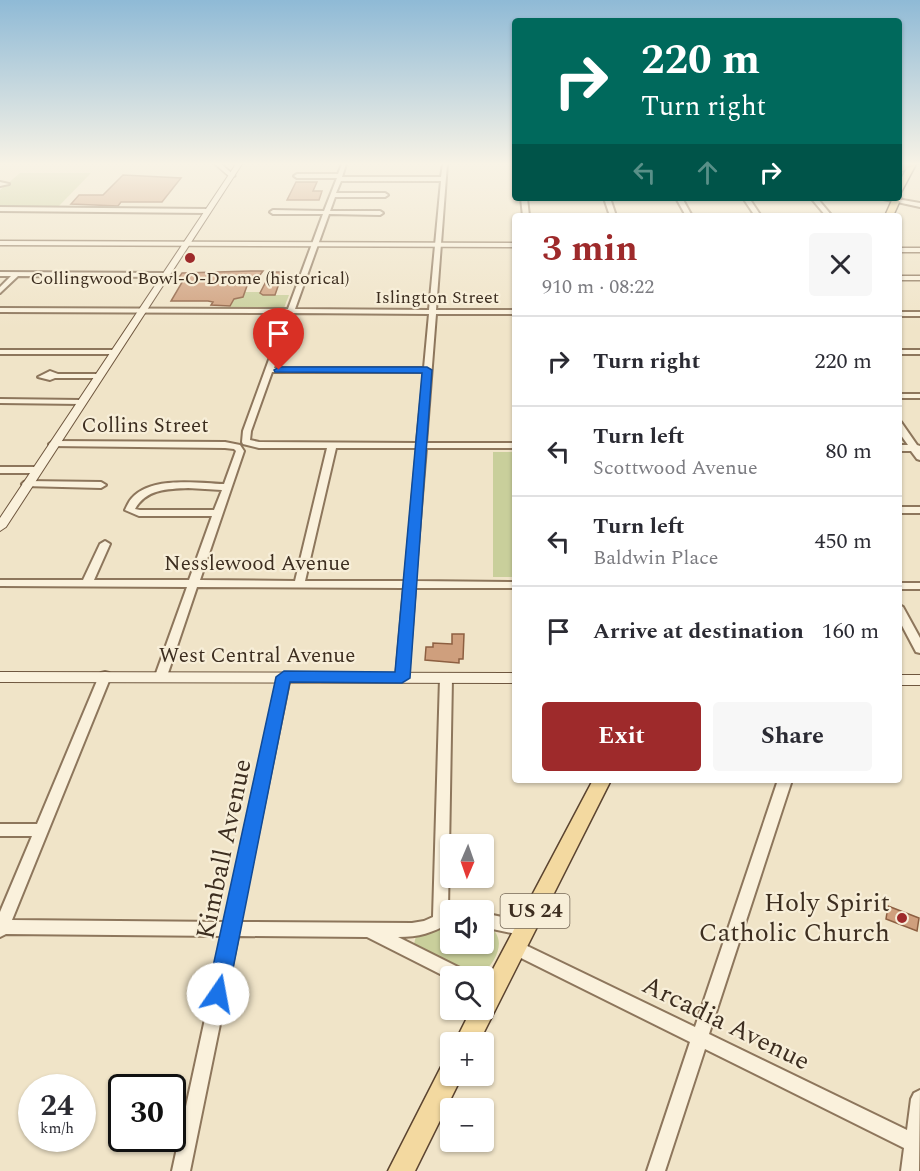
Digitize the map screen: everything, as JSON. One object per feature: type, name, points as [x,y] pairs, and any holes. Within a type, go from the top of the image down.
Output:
[{"type":"main road","points":[[0,527],[202,219]]},
{"type":"main road","name":"West Central Avenue","points":[[0,677],[512,678]]},
{"type":"main road","points":[[902,680],[920,680]]},
{"type":"main road","name":"US 24","points":[[494,982],[516,948],[600,783]]},
{"type":"main road","points":[[401,1171],[445,1086]]},
{"type":"street","points":[[324,219],[245,440],[259,446],[512,446]]},
{"type":"street","points":[[402,678],[440,219]]},
{"type":"street","points":[[0,243],[512,245]]},
{"type":"street","points":[[902,250],[920,250]]},
{"type":"street","points":[[0,274],[165,275]]},
{"type":"street","points":[[0,291],[16,274]]},
{"type":"street","points":[[902,278],[920,278]]},
{"type":"street","name":"Islington Street","points":[[0,310],[512,312]]},
{"type":"street","points":[[902,314],[920,314]]},
{"type":"street","points":[[0,352],[114,352]]},
{"type":"street","points":[[902,352],[920,352]]},
{"type":"street","points":[[269,370],[427,370]]},
{"type":"street","points":[[55,376],[98,376]]},
{"type":"street","points":[[902,396],[920,396]]},
{"type":"street","points":[[0,402],[81,402]]},
{"type":"street","points":[[902,429],[917,448],[920,457]]},
{"type":"street","name":"Collins Street","points":[[54,444],[225,445],[237,447],[240,452],[228,487]]},
{"type":"street","points":[[299,584],[332,446]]},
{"type":"street","points":[[0,470],[37,470]]},
{"type":"street","points":[[27,484],[101,485]]},
{"type":"street","points":[[161,676],[228,487],[152,488],[138,496],[130,510],[139,513],[218,513]]},
{"type":"street","points":[[902,510],[920,510]]},
{"type":"street","points":[[87,583],[105,544]]},
{"type":"street","name":"Nesslewood Avenue","points":[[0,583],[512,585]]},
{"type":"street","points":[[902,586],[920,586]]},
{"type":"street","points":[[902,615],[920,649]]},
{"type":"street","points":[[105,676],[0,928],[420,929],[440,919]]},
{"type":"street","name":"Kimball Avenue","points":[[181,1171],[284,677]]},
{"type":"street","points":[[445,900],[446,678]]},
{"type":"street","points":[[656,1171],[784,783]]},
{"type":"street","points":[[0,830],[41,830]]},
{"type":"street","points":[[494,922],[526,929]]},
{"type":"street","points":[[368,929],[440,966]]},
{"type":"street","name":"Arcadia Avenue","points":[[516,948],[914,1143]]},
{"type":"street","points":[[910,1171],[920,1099]]},
{"type":"green space","points":[[240,292],[289,295],[284,308],[230,307],[234,299],[244,296]]},
{"type":"green space","points":[[493,452],[512,452],[512,577],[493,577]]},
{"type":"green space","points":[[440,925],[440,954],[494,954],[494,932],[499,940],[499,947],[489,966],[453,966],[414,944],[416,936]]},
{"type":"building","points":[[263,271],[254,283],[248,283],[243,297],[234,299],[230,306],[211,305],[213,302],[208,301],[171,301],[184,279],[178,279],[182,273]]},
{"type":"building","points":[[271,272],[283,272],[275,295],[263,295],[260,293]]},
{"type":"building","points":[[452,634],[464,634],[463,659],[459,659],[459,663],[425,660],[426,647],[433,647],[433,643],[452,644]]},
{"type":"building","name":"Holy Spirit Catholic Church","points":[[888,906],[919,918],[917,931],[886,919]]},
{"type":"place","name":"Collingwood Bowl-O-Drome (historical)","points":[[190,258]]},
{"type":"place","name":"Holy Spirit Catholic Church","points":[[902,918]]},
{"type":"route","points":[[218,994],[284,677],[402,678],[427,370],[279,370]]}]
